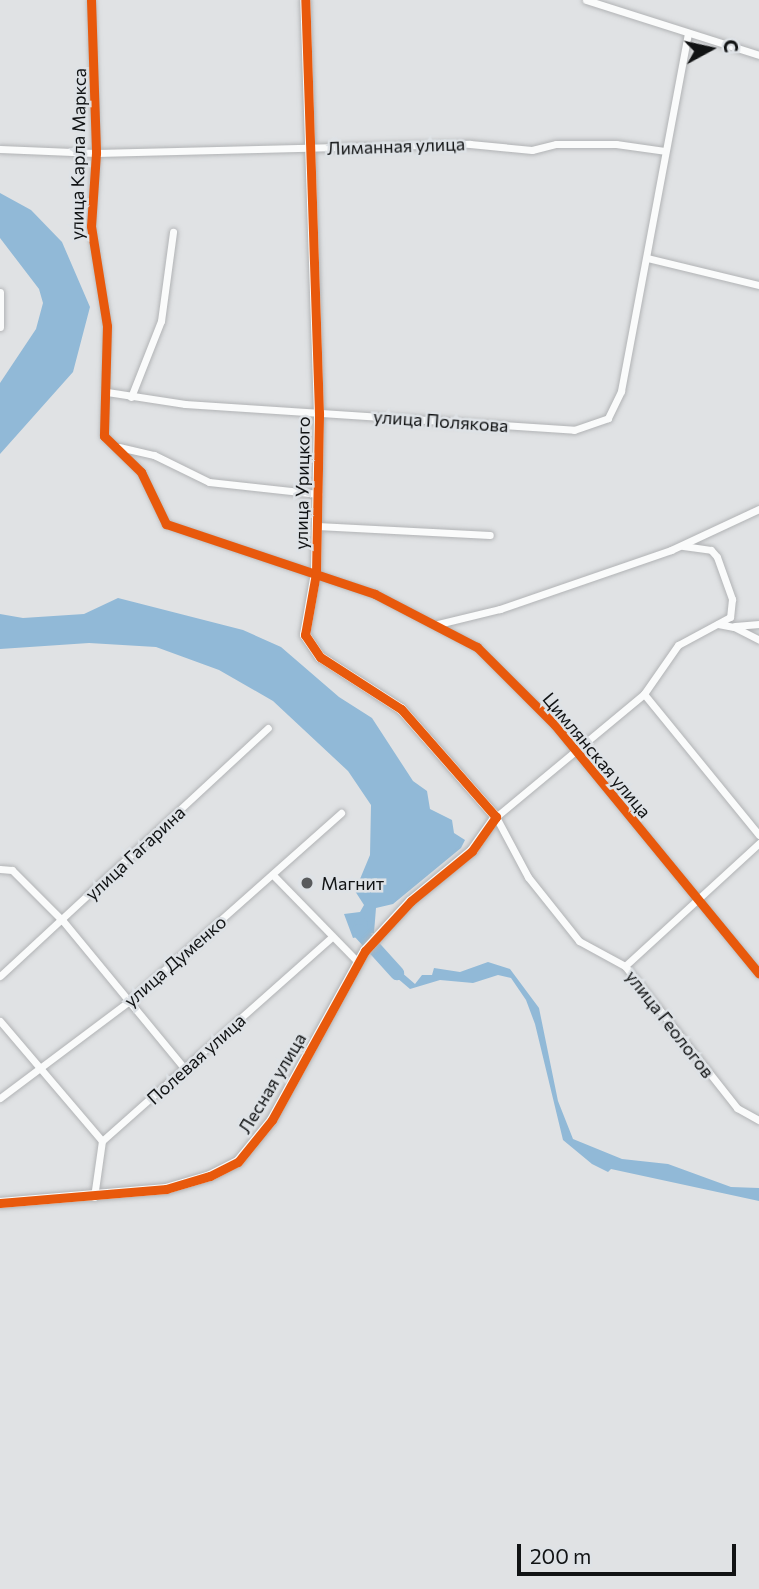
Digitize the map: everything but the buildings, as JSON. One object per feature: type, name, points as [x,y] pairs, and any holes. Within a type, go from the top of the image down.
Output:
[{"type":"street","name":"улица Карла Маркса","points":[[91,0],[96,153],[91,226],[107,326],[107,392]]},
{"type":"street","name":"улица Урицкого","points":[[305,0],[313,149],[319,412],[316,573],[305,632],[312,650],[401,709],[496,817]]},
{"type":"street","points":[[586,0],[759,55]]},
{"type":"street","name":"улица Полякова","points":[[107,392],[131,397],[574,430],[598,423],[617,406],[688,33]]},
{"type":"street","name":"Лиманная улица","points":[[0,149],[96,153],[470,144],[532,150],[556,144],[616,144],[665,151]]},
{"type":"street","points":[[131,397],[159,328],[173,232]]},
{"type":"street","points":[[647,258],[759,285]]},
{"type":"street","points":[[0,292],[0,327]]},
{"type":"street","name":"Цимлянская улица","points":[[107,392],[103,429],[141,472],[166,524],[316,573],[438,624],[498,665],[554,724],[573,753],[759,974]]},
{"type":"street","points":[[118,447],[154,455],[209,482],[318,494]]},
{"type":"street","points":[[438,624],[500,609],[683,546],[759,509]]},
{"type":"street","points":[[317,526],[490,535]]},
{"type":"street","points":[[496,817],[644,694],[678,645],[716,624],[733,610],[716,557],[711,550],[683,546]]},
{"type":"street","points":[[716,624],[759,624]]},
{"type":"street","points":[[734,626],[759,640]]},
{"type":"street","points":[[644,694],[759,835]]},
{"type":"street","name":"улица Гагарина","points":[[0,976],[63,921],[268,728]]},
{"type":"street","name":"улица Думенко","points":[[0,1098],[128,1002],[274,876],[341,813]]},
{"type":"street","name":"Лесная улица","points":[[0,1203],[94,1198],[187,1183],[221,1172],[245,1156],[272,1120],[365,951],[378,934],[472,851],[496,817]]},
{"type":"street","name":"улица Геологов","points":[[496,817],[527,877],[579,941],[625,966],[737,1108],[759,1120]]},
{"type":"street","points":[[625,966],[695,898],[759,843]]},
{"type":"street","points":[[0,869],[12,870],[63,921],[186,1069]]},
{"type":"street","points":[[274,876],[331,938],[358,962]]},
{"type":"street","name":"Полевая улица","points":[[102,1141],[331,938]]},
{"type":"street","points":[[0,1021],[102,1141],[94,1198]]},
{"type":"water","points":[[0,193],[31,210],[62,242],[90,307],[73,372],[0,454],[0,383],[36,329],[43,303],[39,289],[0,238]]},
{"type":"water","points":[[118,598],[243,630],[281,647],[339,697],[372,718],[413,781],[427,791],[430,809],[452,820],[454,833],[465,840],[461,848],[393,904],[376,908],[374,933],[353,938],[344,914],[360,912],[364,905],[355,891],[370,855],[371,805],[348,771],[273,701],[219,670],[156,647],[89,643],[0,649],[0,614],[23,618],[84,614]]},
{"type":"water","points":[[391,957],[393,965],[415,984],[422,975],[432,975],[434,968],[460,972],[488,962],[510,969],[539,1008],[558,1101],[573,1139],[622,1159],[668,1164],[731,1187],[759,1188],[759,1201],[611,1169],[608,1172],[592,1164],[563,1140],[535,1024],[526,1000],[511,978],[498,975],[473,983],[440,980],[410,989],[383,966]]},
{"type":"waterway","points":[[361,925],[359,931],[397,973]]},
{"type":"cycle path","points":[[91,0],[96,153],[91,226],[107,326],[104,436],[141,472],[166,524],[375,594],[477,647],[554,724],[759,974]]},
{"type":"cycle path","points":[[0,1203],[166,1189],[210,1176],[238,1162],[272,1120],[365,951],[411,901],[472,851],[496,817],[401,709],[320,657],[305,635],[316,573],[319,413],[305,0]]},
{"type":"place","name":"Магнит","points":[[307,883]]}]
